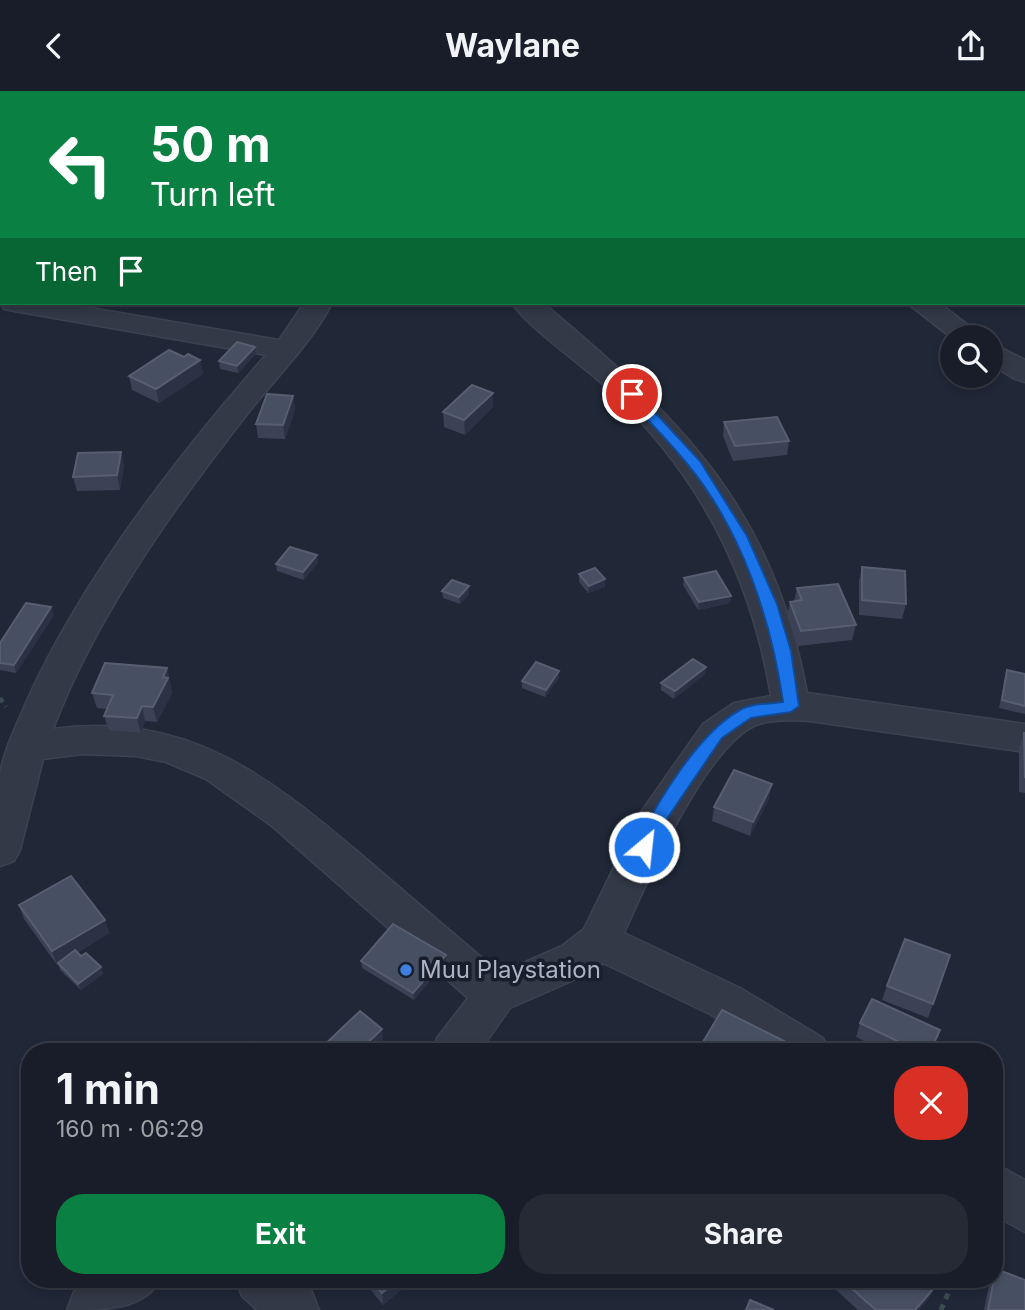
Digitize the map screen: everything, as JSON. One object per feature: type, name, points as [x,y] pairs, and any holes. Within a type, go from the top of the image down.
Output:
[{"type":"street","points":[[26,305],[285,350]]},
{"type":"street","points":[[0,850],[4,812],[57,675],[122,568],[239,404],[285,350],[317,305]]},
{"type":"street","points":[[528,305],[632,394],[695,464],[716,493],[740,536],[770,604],[783,651],[791,706]]},
{"type":"street","points":[[924,305],[952,325]]},
{"type":"street","points":[[1003,359],[1025,373]]},
{"type":"street","points":[[460,1043],[495,995],[577,959],[599,941],[655,823],[716,734],[747,713],[791,706],[1025,738]]},
{"type":"street","points":[[29,747],[64,740],[113,740],[170,748],[206,762],[246,785],[324,848],[495,995]]},
{"type":"street","points":[[599,941],[725,1001],[793,1043]]},
{"type":"street","points":[[1003,1193],[1025,1209]]},
{"type":"street","points":[[92,1310],[121,1288]]},
{"type":"street","points":[[270,1288],[294,1310]]},
{"type":"path","points":[[941,1310],[950,1288]]},
{"type":"building","points":[[237,342],[255,347],[237,366],[219,361]]},
{"type":"building","points":[[169,350],[200,360],[156,389],[129,376]]},
{"type":"building","points":[[472,385],[493,393],[464,420],[443,412]]},
{"type":"building","points":[[267,394],[293,396],[283,425],[256,424]]},
{"type":"building","points":[[777,417],[789,441],[735,446],[724,422]]},
{"type":"building","points":[[121,452],[117,475],[73,477],[78,453]]},
{"type":"building","points":[[290,547],[317,555],[303,572],[276,564]]},
{"type":"building","points":[[862,567],[905,571],[906,604],[862,600]]},
{"type":"building","points":[[595,568],[605,579],[589,586],[579,574]]},
{"type":"building","points":[[716,571],[731,596],[699,602],[684,578]]},
{"type":"building","points":[[452,580],[469,586],[459,597],[442,591]]},
{"type":"building","points":[[838,584],[856,625],[801,631],[790,602],[802,600],[797,588]]},
{"type":"building","points":[[26,603],[51,607],[14,665],[0,663],[0,643]]},
{"type":"building","points":[[693,659],[706,667],[675,691],[661,683]]},
{"type":"building","points":[[536,662],[559,671],[546,690],[522,681]]},
{"type":"building","points":[[105,663],[167,668],[163,677],[168,678],[153,707],[142,706],[137,718],[104,716],[113,695],[92,693]]},
{"type":"building","points":[[1007,670],[1025,674],[1025,706],[1002,700]]},
{"type":"building","points":[[734,770],[772,784],[753,822],[714,807]]},
{"type":"building","points":[[71,876],[105,920],[52,951],[19,905]]},
{"type":"building","points":[[393,924],[446,955],[413,993],[361,961]]},
{"type":"building","points":[[905,939],[950,955],[933,1004],[887,986]]},
{"type":"building","points":[[75,950],[81,956],[86,953],[101,967],[78,984],[58,963]]},
{"type":"building","points":[[872,999],[940,1030],[934,1043],[901,1043],[860,1023]]},
{"type":"building","points":[[722,1010],[784,1041],[783,1043],[702,1043]]},
{"type":"building","points":[[360,1011],[382,1029],[367,1043],[326,1043]]},
{"type":"building","points":[[1003,1272],[1025,1280],[1025,1310],[988,1310],[992,1288],[1003,1288]]},
{"type":"building","points":[[851,1288],[934,1288],[915,1310],[876,1310]]},
{"type":"building","points":[[750,1300],[774,1310],[746,1310]]},
{"type":"place","name":"Muu Playstation","points":[[406,970]]},
{"type":"route","points":[[632,394],[695,464],[716,493],[740,536],[770,604],[783,651],[791,706],[747,713],[716,734],[655,823],[644,847]]}]
